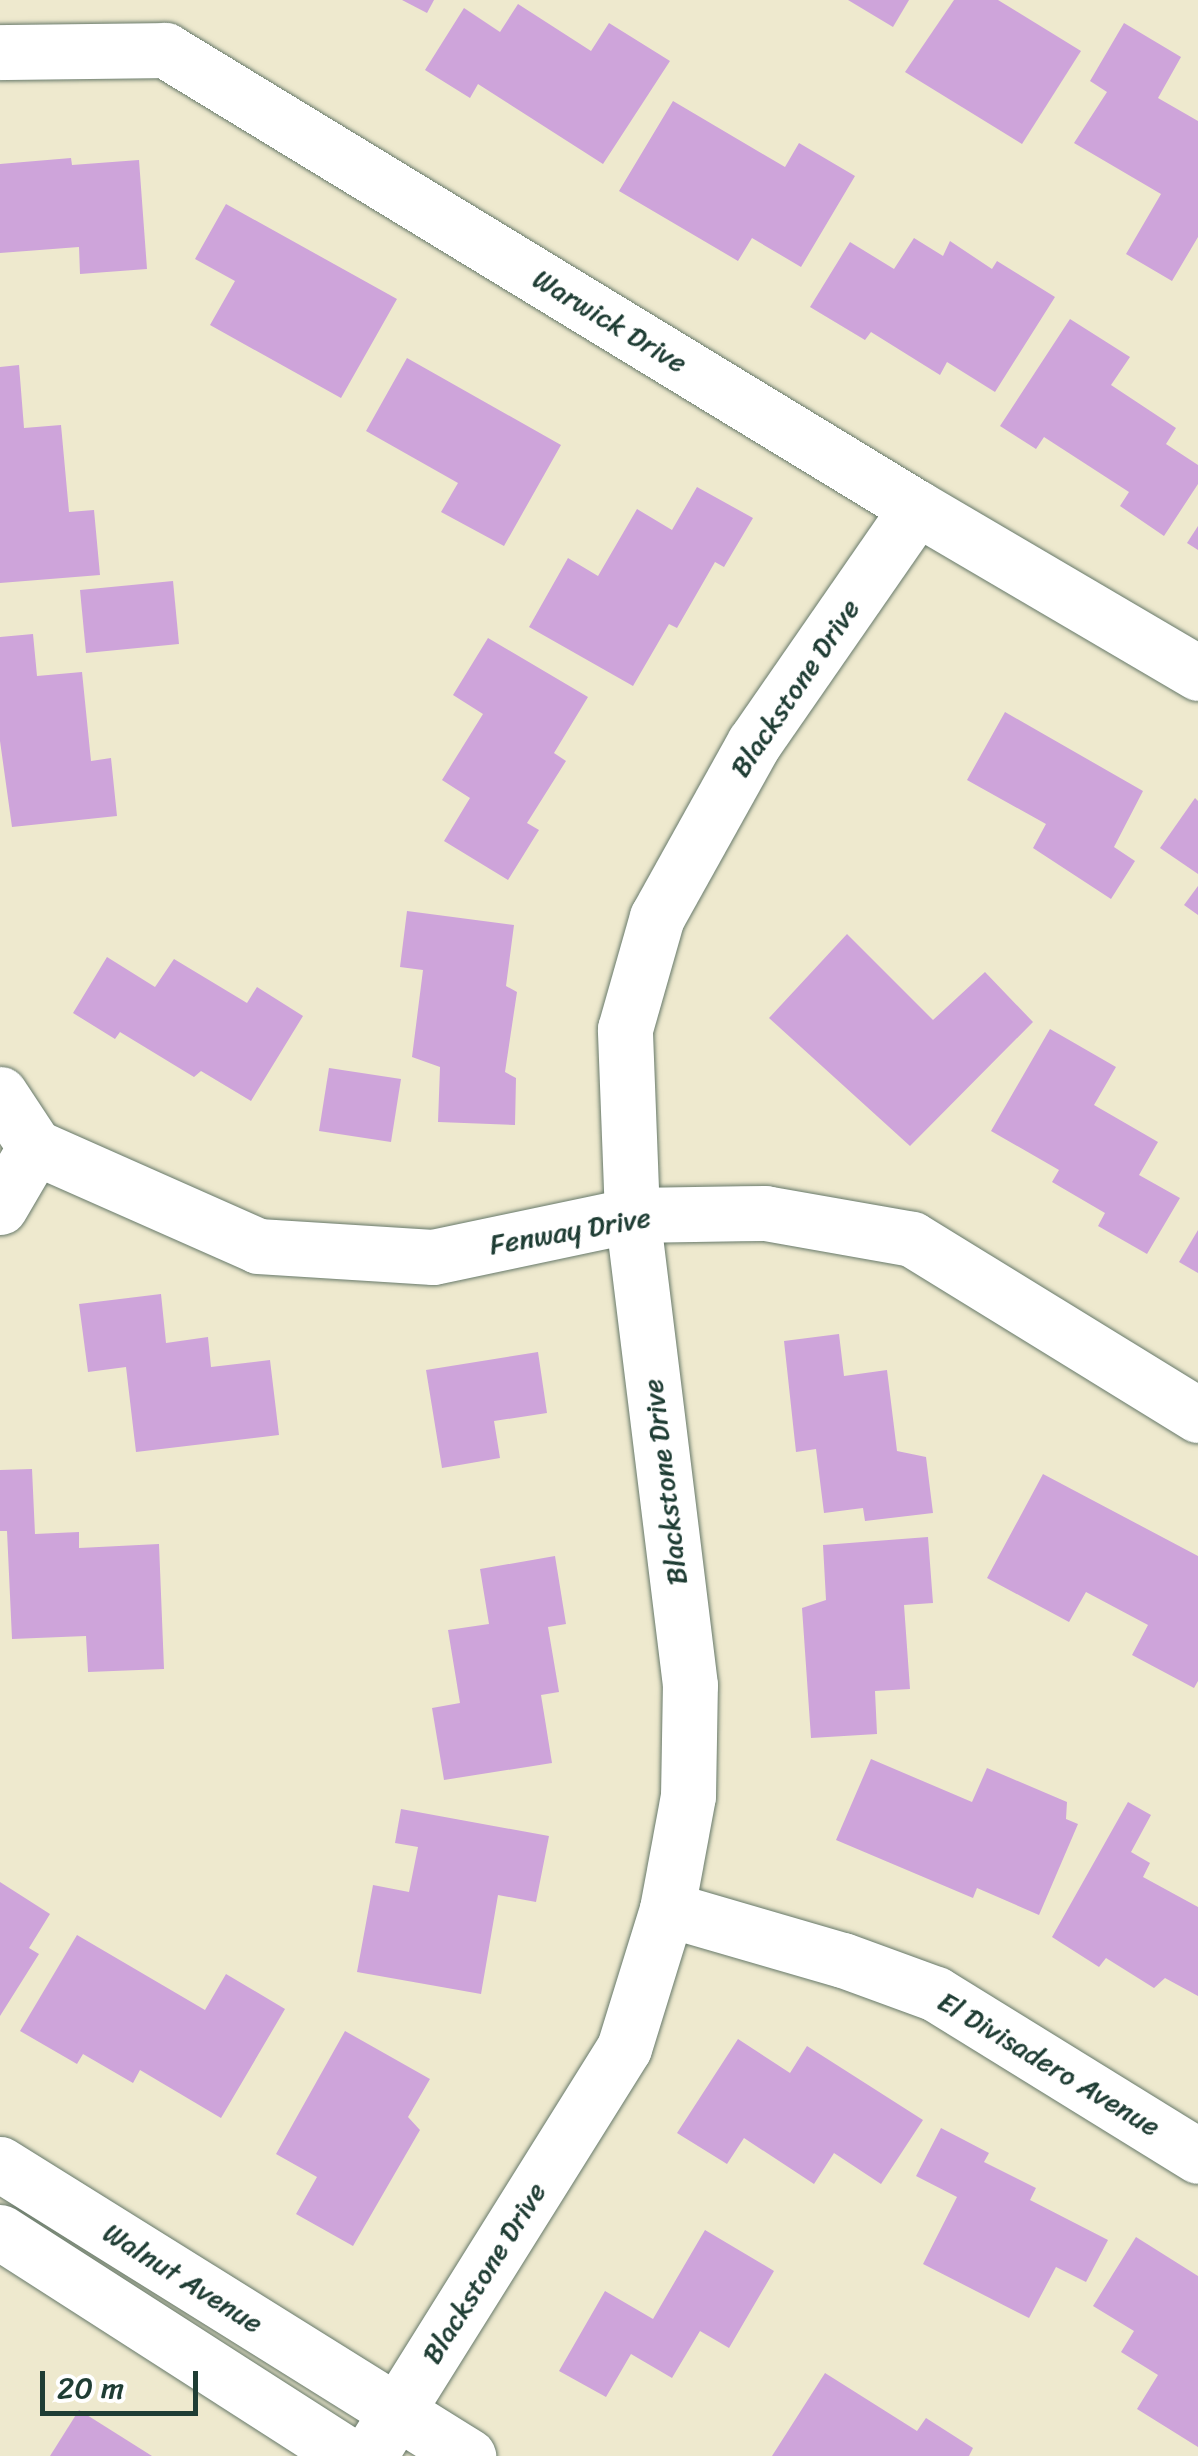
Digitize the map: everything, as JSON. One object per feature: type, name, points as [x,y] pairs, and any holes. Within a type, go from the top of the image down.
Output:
[{"type":"street","name":"Warwick Drive","points":[[0,52],[165,50],[917,508],[1198,674]]},
{"type":"street","name":"Blackstone Drive","points":[[383,2434],[624,2048],[667,1910],[688,1796],[690,1685],[632,1214],[625,1028],[657,917],[754,743],[917,508]]},
{"type":"street","points":[[0,1094],[35,1147],[0,1207]]},
{"type":"street","name":"Fenway Drive","points":[[35,1147],[258,1246],[433,1256],[632,1214],[766,1212],[912,1239],[1198,1415]]},
{"type":"street","name":"El Divisadero Avenue","points":[[667,1910],[842,1960],[936,1994],[1198,2156]]},
{"type":"street","name":"Walnut Avenue","points":[[0,2164],[383,2434],[468,2456]]},
{"type":"street","points":[[0,2232],[349,2456]]},
{"type":"building","points":[[402,0],[434,0],[427,13]]},
{"type":"building","points":[[848,0],[909,0],[893,27]]},
{"type":"building","points":[[954,0],[998,0],[1081,51],[1022,144],[905,72]]},
{"type":"building","points":[[518,4],[591,51],[609,23],[670,61],[603,164],[478,84],[470,98],[425,70],[464,8],[500,32]]},
{"type":"building","points":[[1124,23],[1181,57],[1158,98],[1198,121],[1198,237],[1172,281],[1126,254],[1161,194],[1074,143],[1107,92],[1090,81]]},
{"type":"building","points":[[673,101],[785,167],[799,143],[855,176],[801,267],[752,238],[738,261],[619,191]]},
{"type":"building","points":[[71,158],[72,165],[139,160],[147,269],[80,274],[79,247],[0,253],[0,164]]},
{"type":"building","points":[[226,204],[397,299],[341,398],[210,325],[235,281],[195,259]]},
{"type":"building","points":[[914,238],[943,256],[950,241],[992,269],[997,261],[1055,297],[995,392],[947,362],[940,375],[871,332],[865,340],[810,307],[850,242],[894,269]]},
{"type":"building","points":[[1070,319],[1130,357],[1111,385],[1176,428],[1166,444],[1198,465],[1198,484],[1164,536],[1120,506],[1129,492],[1044,437],[1036,449],[1000,426]]},
{"type":"building","points":[[407,358],[561,445],[504,546],[441,512],[458,483],[366,431]]},
{"type":"building","points":[[19,365],[24,428],[61,425],[69,512],[94,510],[100,575],[0,583],[0,367]]},
{"type":"building","points":[[697,487],[753,518],[724,567],[715,562],[677,628],[669,624],[633,686],[529,627],[568,558],[598,576],[637,509],[672,530]]},
{"type":"building","points":[[1198,526],[1198,550],[1187,543]]},
{"type":"building","points":[[173,581],[179,644],[86,653],[80,590]]},
{"type":"building","points":[[33,634],[37,676],[82,672],[91,761],[111,758],[117,816],[12,827],[0,741],[0,637]]},
{"type":"building","points":[[488,638],[588,697],[554,753],[566,761],[527,823],[539,830],[508,880],[444,841],[470,798],[442,780],[483,714],[453,695]]},
{"type":"building","points":[[1005,712],[1143,791],[1114,847],[1135,861],[1111,899],[1033,848],[1046,824],[967,780]]},
{"type":"building","points":[[1195,798],[1198,801],[1198,874],[1160,848]]},
{"type":"building","points":[[1198,886],[1198,915],[1184,905]]},
{"type":"building","points":[[407,911],[514,925],[506,986],[517,992],[505,1072],[516,1078],[515,1125],[438,1122],[440,1067],[412,1057],[423,970],[400,967]]},
{"type":"building","points":[[847,934],[933,1020],[985,972],[1033,1022],[910,1146],[769,1018]]},
{"type":"building","points":[[107,957],[155,987],[174,959],[247,1003],[257,987],[303,1016],[251,1101],[201,1071],[194,1077],[120,1032],[115,1039],[73,1013]]},
{"type":"building","points":[[1050,1029],[1116,1067],[1094,1105],[1158,1142],[1139,1175],[1180,1198],[1147,1254],[1098,1226],[1105,1213],[1052,1182],[1059,1170],[991,1131]]},
{"type":"building","points":[[329,1068],[401,1079],[391,1142],[319,1131]]},
{"type":"building","points":[[1198,1230],[1198,1273],[1179,1262]]},
{"type":"building","points":[[161,1294],[166,1343],[208,1337],[211,1367],[270,1360],[279,1435],[136,1452],[126,1367],[88,1372],[79,1304]]},
{"type":"building","points":[[839,1334],[844,1376],[887,1370],[897,1451],[926,1457],[933,1513],[865,1521],[863,1508],[824,1513],[816,1449],[796,1452],[784,1341]]},
{"type":"building","points":[[538,1352],[547,1413],[494,1421],[500,1458],[442,1468],[426,1370]]},
{"type":"building","points":[[32,1469],[35,1534],[79,1532],[79,1548],[159,1544],[164,1669],[88,1672],[86,1636],[12,1639],[7,1531],[0,1531],[0,1470]]},
{"type":"building","points":[[1043,1474],[1198,1556],[1198,1681],[1194,1688],[1132,1655],[1148,1625],[1086,1592],[1069,1622],[987,1578]]},
{"type":"building","points":[[928,1537],[933,1603],[904,1605],[910,1689],[875,1691],[877,1734],[811,1738],[802,1608],[826,1600],[823,1545]]},
{"type":"building","points":[[555,1556],[566,1624],[548,1627],[559,1692],[541,1695],[552,1763],[444,1780],[432,1708],[460,1703],[448,1630],[489,1624],[480,1569]]},
{"type":"building","points":[[871,1759],[972,1802],[987,1768],[1067,1802],[1066,1819],[1078,1824],[1039,1915],[977,1888],[973,1898],[836,1840]]},
{"type":"building","points":[[1128,1802],[1151,1815],[1131,1852],[1150,1863],[1143,1877],[1198,1907],[1198,1996],[1165,1978],[1154,1988],[1106,1958],[1099,1967],[1052,1937]]},
{"type":"building","points":[[401,1809],[549,1836],[536,1902],[498,1895],[481,1994],[357,1972],[373,1885],[409,1892],[418,1847],[395,1843]]},
{"type":"building","points":[[0,1882],[50,1914],[29,1948],[39,1954],[0,2016]]},
{"type":"building","points":[[77,1935],[205,2010],[226,1974],[285,2009],[221,2118],[140,2070],[133,2083],[83,2054],[77,2064],[20,2031]]},
{"type":"building","points":[[345,2031],[430,2079],[408,2117],[420,2130],[353,2246],[296,2214],[317,2177],[276,2154]]},
{"type":"building","points":[[738,2039],[790,2073],[807,2046],[923,2120],[881,2184],[834,2153],[814,2184],[744,2138],[727,2164],[677,2133]]},
{"type":"building","points":[[941,2128],[989,2153],[984,2162],[1036,2188],[1030,2200],[1108,2240],[1086,2282],[1056,2267],[1029,2318],[923,2264],[957,2197],[916,2176]]},
{"type":"building","points":[[705,2230],[774,2271],[729,2348],[700,2331],[672,2378],[631,2354],[606,2397],[559,2371],[605,2291],[653,2319]]},
{"type":"building","points":[[1136,2237],[1198,2276],[1198,2447],[1137,2409],[1158,2375],[1121,2352],[1134,2331],[1093,2306]]},
{"type":"building","points":[[825,2373],[917,2431],[926,2418],[973,2448],[969,2456],[772,2456]]},
{"type":"building","points":[[79,2410],[152,2456],[50,2456]]}]
